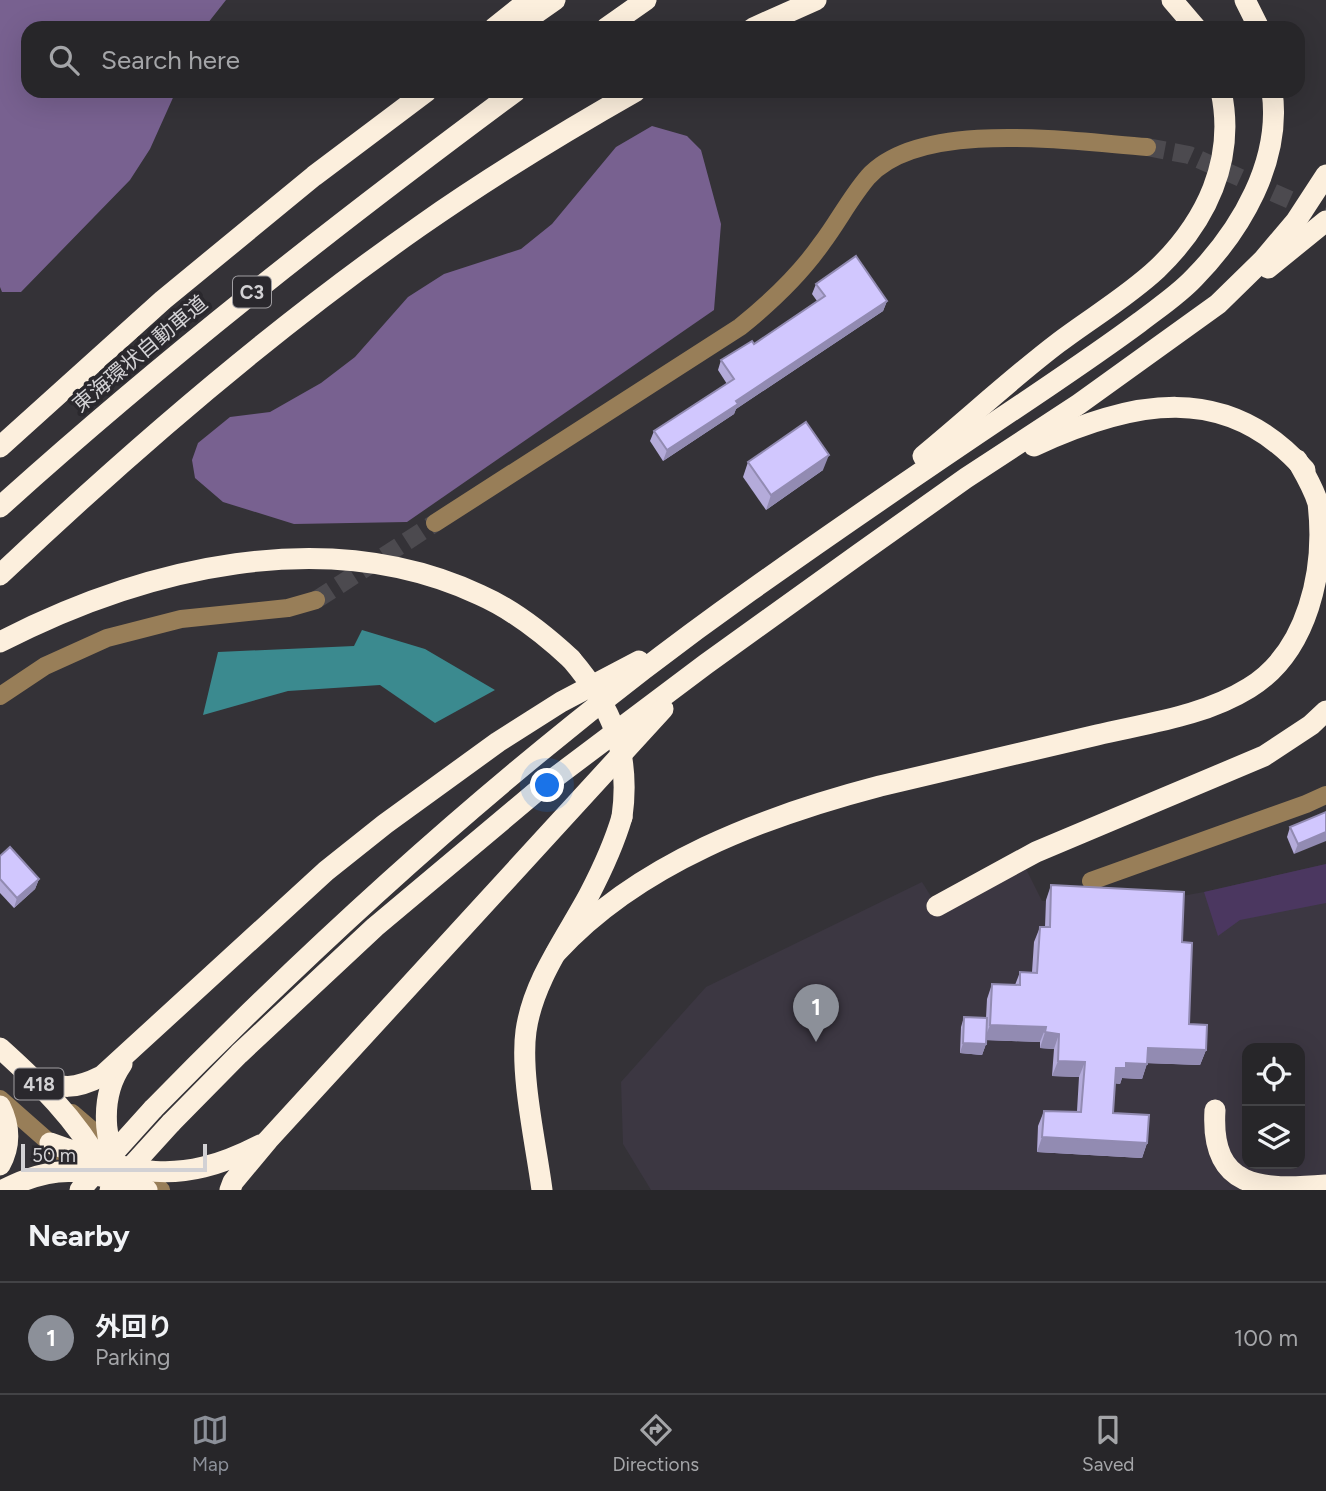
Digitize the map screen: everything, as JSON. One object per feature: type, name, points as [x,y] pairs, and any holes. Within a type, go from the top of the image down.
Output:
[{"type":"highway","points":[[503,21],[529,0]]},
{"type":"highway","points":[[525,21],[555,0]]},
{"type":"highway","points":[[616,21],[646,0]]},
{"type":"highway","points":[[769,21],[816,0]]},
{"type":"highway","points":[[1172,0],[1190,21]]},
{"type":"highway","points":[[1245,0],[1256,21]]},
{"type":"highway","points":[[314,176],[409,98]]},
{"type":"highway","name":"東海環状自動車道","points":[[0,447],[163,300],[314,176],[418,98]]},
{"type":"highway","name":"東海環状自動車道","points":[[0,507],[86,430],[244,299],[507,98]]},
{"type":"highway","points":[[0,575],[130,456],[320,299],[431,219],[536,150],[624,98]]},
{"type":"highway","points":[[839,528],[1057,344],[1156,270],[1181,243],[1205,208],[1222,163],[1225,139],[1223,98]]},
{"type":"highway","points":[[109,1177],[153,1109],[287,975],[365,902],[555,740],[686,636],[1122,335],[1192,280],[1220,248],[1244,214],[1259,180],[1270,142],[1273,98]]},
{"type":"highway","points":[[1218,304],[1263,260],[1296,221],[1326,175]]},
{"type":"highway","points":[[109,1177],[171,1123],[304,992],[442,869],[537,791],[706,664],[966,478],[1079,404],[1218,304],[1284,256],[1326,221]]},
{"type":"highway","points":[[966,478],[1068,430],[1110,416],[1173,407],[1230,415],[1253,426],[1297,460],[1326,496]]},
{"type":"highway","points":[[556,953],[577,930],[633,889],[724,838],[763,822],[880,786],[1168,719],[1225,701],[1250,687],[1290,652],[1316,603],[1322,579],[1324,527],[1319,504],[1297,460]]},
{"type":"highway","points":[[0,642],[81,605],[130,587],[181,573],[273,559],[319,560],[388,566],[419,573],[481,595],[531,625],[571,659],[599,696],[611,718],[620,743],[626,794],[622,817],[601,871],[556,953],[531,1009],[526,1029],[525,1052],[542,1190]]},
{"type":"highway","points":[[33,1078],[56,1087],[72,1087],[102,1076],[326,871],[407,807],[498,742],[561,702],[686,636]]},
{"type":"highway","points":[[230,1190],[233,1182],[268,1140],[706,664]]},
{"type":"highway","points":[[937,906],[1036,852],[1264,755],[1311,725],[1326,710]]},
{"type":"highway","name":"418","points":[[0,1048],[33,1078],[74,1123],[109,1177]]},
{"type":"highway","points":[[109,1177],[107,1097],[114,1075],[134,1048]]},
{"type":"highway","points":[[0,1106],[8,1126],[8,1141],[0,1165]]},
{"type":"highway","points":[[1214,1110],[1213,1135],[1217,1149],[1224,1164],[1237,1177],[1267,1189],[1285,1190],[1326,1185]]},
{"type":"highway","points":[[3,1190],[54,1171],[109,1177],[185,1172],[239,1156],[268,1140]]},
{"type":"highway","points":[[50,1143],[109,1177],[147,1190]]},
{"type":"street","points":[[435,523],[728,334],[770,304],[800,272],[870,174],[895,158],[943,141],[1003,137],[1147,147]]},
{"type":"street","points":[[0,696],[45,666],[107,638],[181,619],[288,608],[316,600]]},
{"type":"street","points":[[1091,881],[1326,795]]},
{"type":"street","points":[[33,1078],[109,1177],[161,1190]]},
{"type":"street","points":[[0,1099],[50,1143]]},
{"type":"shaded area","points":[[0,0],[226,0],[210,21],[21,21],[21,98],[173,98],[150,149],[130,180],[21,292],[2,292]]},
{"type":"shaded area","points":[[652,126],[687,136],[701,150],[721,224],[714,310],[407,522],[294,524],[223,502],[195,478],[192,460],[198,443],[230,417],[270,412],[321,383],[355,357],[408,297],[444,274],[521,249],[552,224],[616,147]]},
{"type":"shaded area","points":[[1022,861],[1042,901],[1154,901],[1326,864],[1326,1188],[651,1190],[623,1144],[621,1082],[706,987],[922,882],[937,906]]},
{"type":"shaded area","points":[[1326,864],[1326,903],[1240,920],[1218,936],[1204,892]]},
{"type":"water","points":[[362,630],[425,649],[495,690],[435,723],[380,685],[288,691],[203,715],[218,652],[354,646]]},
{"type":"building","points":[[856,256],[887,301],[667,450],[654,431],[734,379],[721,360],[752,341],[754,344],[825,296],[816,284]]},
{"type":"building","points":[[806,422],[829,455],[771,495],[748,462]]},
{"type":"building","points":[[1326,812],[1326,832],[1298,844],[1290,827]]},
{"type":"building","points":[[10,847],[39,879],[17,898],[0,879],[0,856]]},
{"type":"building","points":[[1051,885],[1184,892],[1182,942],[1192,943],[1189,1024],[1207,1025],[1206,1050],[1148,1048],[1147,1064],[1126,1063],[1126,1068],[1116,1068],[1113,1113],[1149,1115],[1147,1143],[1042,1137],[1044,1111],[1081,1112],[1085,1062],[1058,1061],[1059,1034],[1045,1032],[1046,1027],[990,1025],[992,984],[1020,985],[1020,972],[1037,973],[1040,927],[1050,927]]},
{"type":"building","points":[[964,1017],[987,1018],[986,1044],[963,1043]]},
{"type":"tunnel","points":[[1147,147],[1189,155],[1326,216]]},
{"type":"tunnel","points":[[316,600],[435,523]]},
{"type":"place","name":"外回り","points":[[816,1042]]}]
